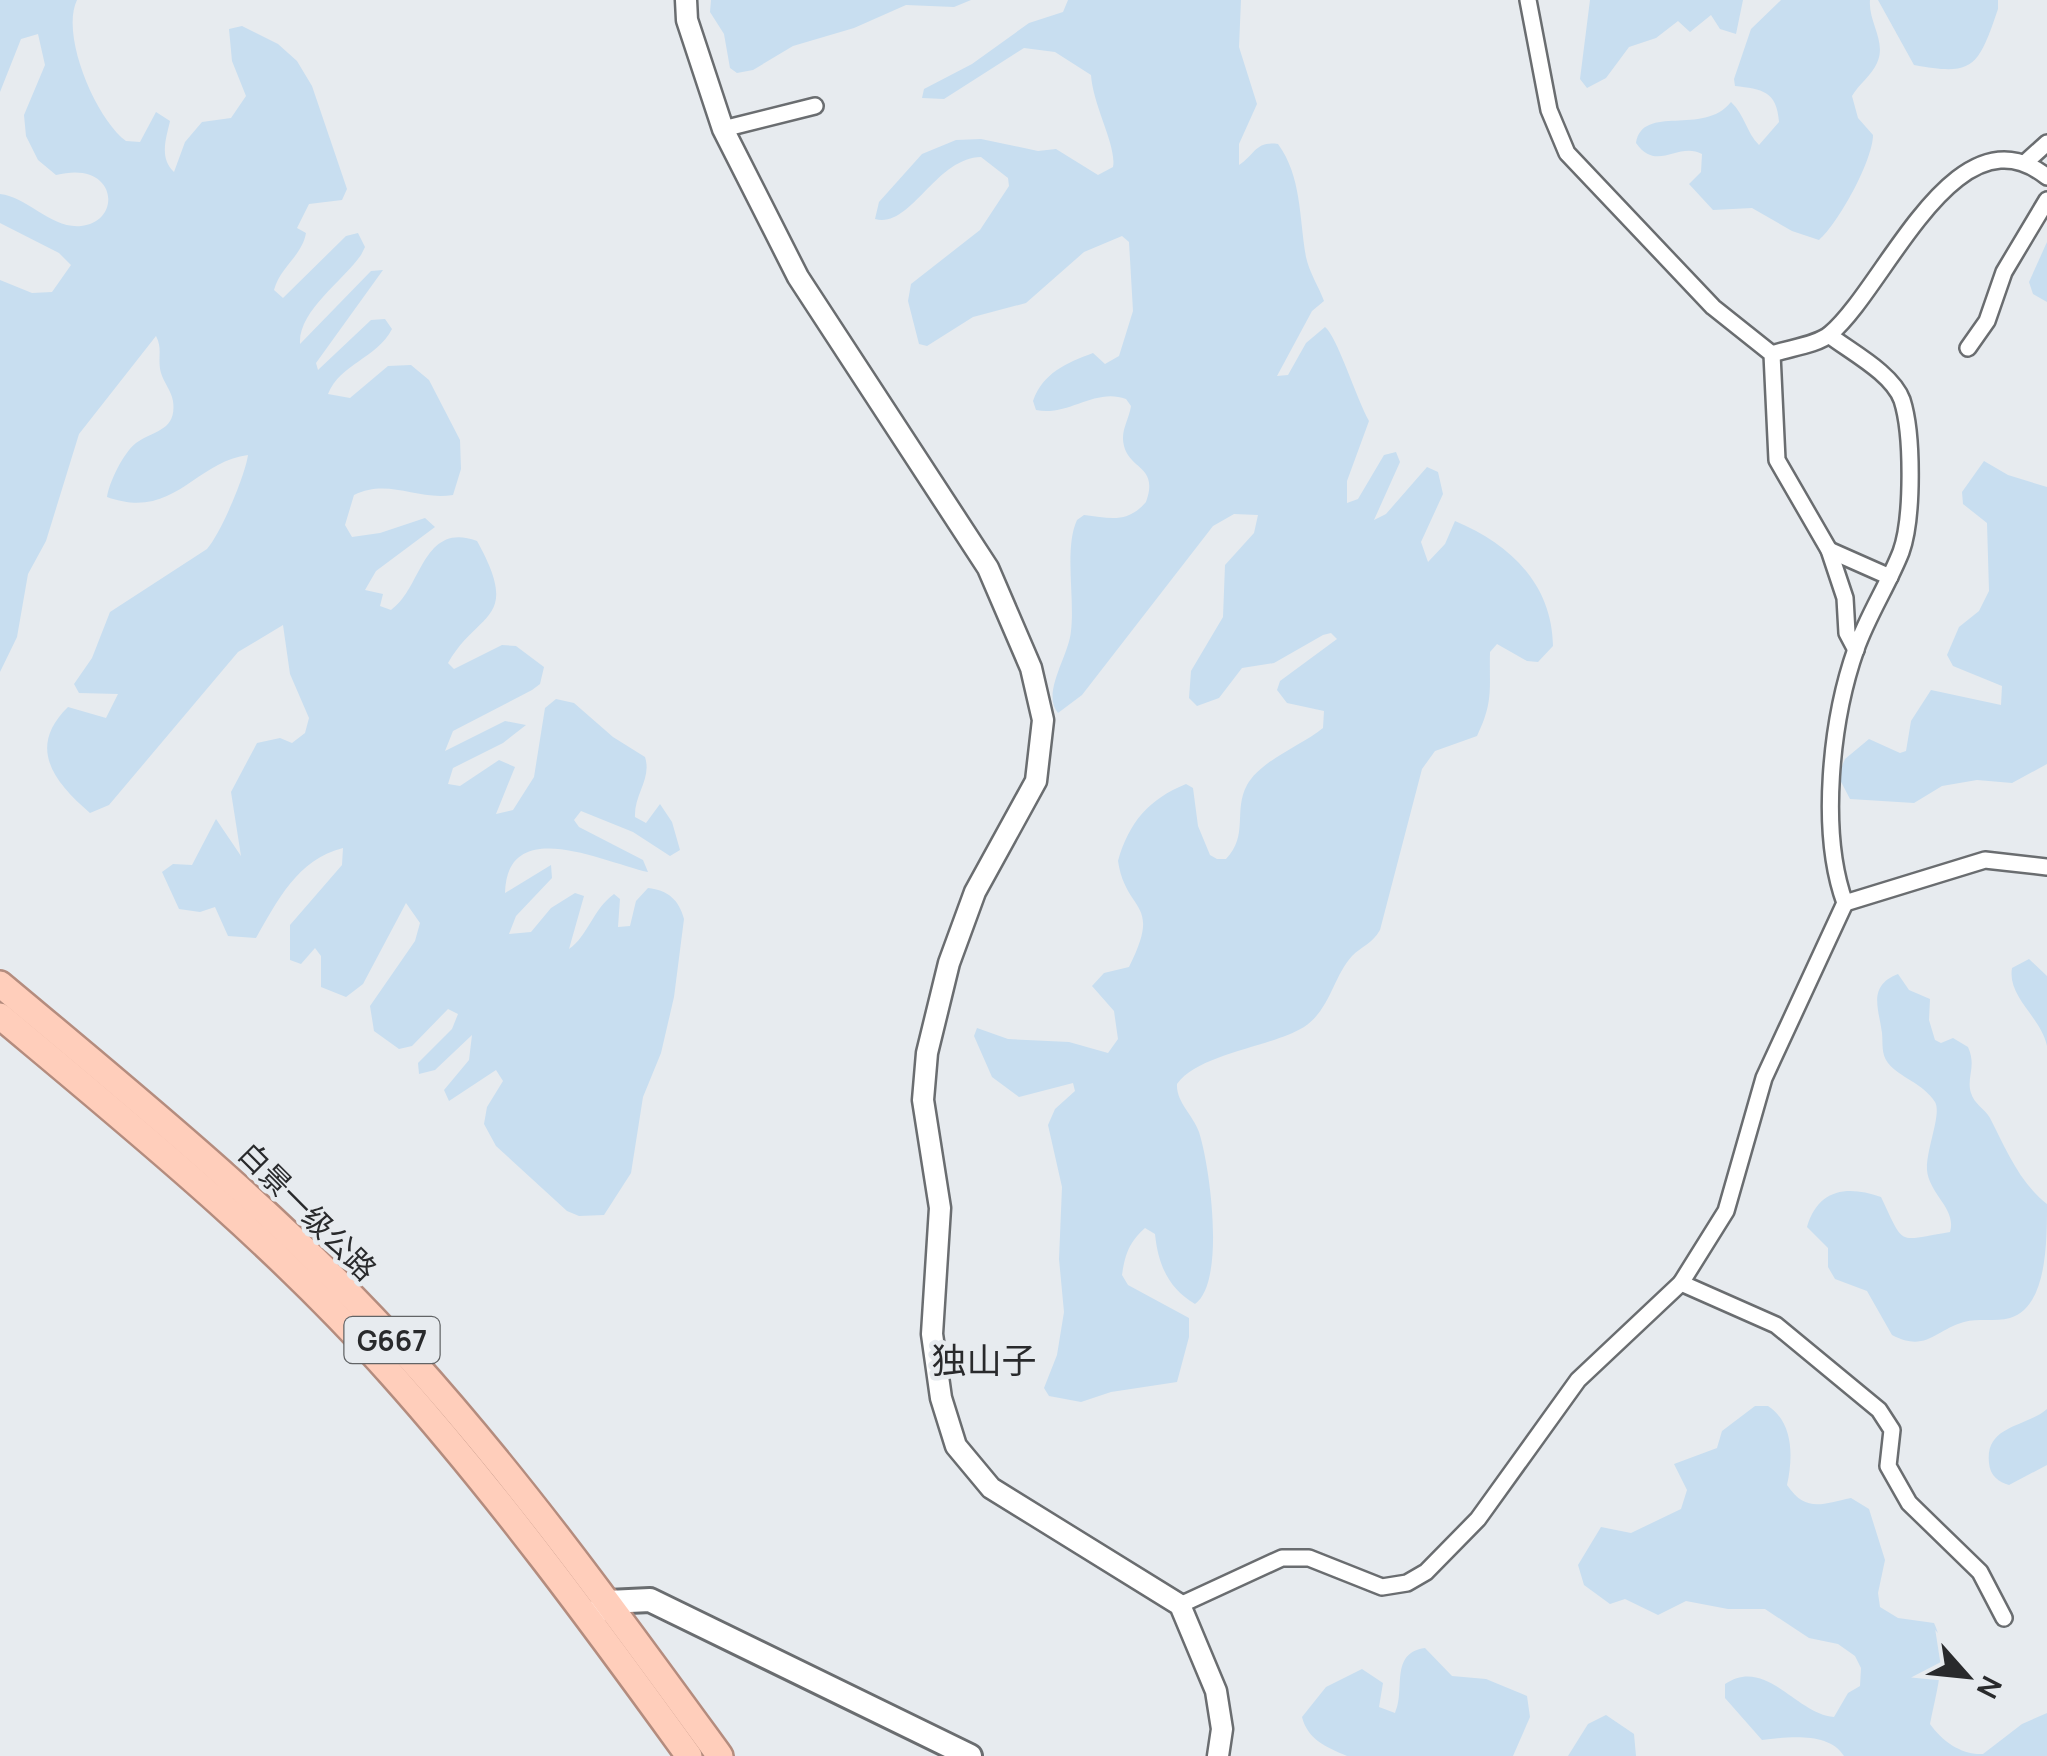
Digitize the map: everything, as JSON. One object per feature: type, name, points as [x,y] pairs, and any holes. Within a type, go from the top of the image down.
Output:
[{"type":"highway","name":"白景一级公路","points":[[0,984],[214,1163],[408,1355],[599,1610],[689,1756]]},
{"type":"highway","name":"白景一级公路","points":[[0,1016],[197,1182],[390,1373],[599,1610],[720,1756]]},
{"type":"main road","points":[[599,1610],[650,1600],[970,1756]]},
{"type":"street","points":[[686,0],[687,20],[724,129],[798,276],[988,568],[1031,668],[1043,720],[1036,781],[974,892],[948,963],[926,1053],[923,1100],[940,1208],[932,1334],[941,1398],[956,1446],[991,1488],[1180,1606],[1216,1691],[1222,1729],[1218,1756]]},
{"type":"street","points":[[1528,0],[1549,110],[1566,153],[1713,308],[1772,354],[1777,460],[1828,550],[1845,598],[1847,633],[1856,650]]},
{"type":"street","points":[[724,129],[815,106]]},
{"type":"street","points":[[1772,354],[1829,335],[1945,188],[1979,162],[2027,160],[2047,143]]},
{"type":"street","points":[[2027,160],[2047,176]]},
{"type":"street","points":[[1968,348],[1987,321],[2004,272],[2047,200]]},
{"type":"street","points":[[1180,1606],[1282,1558],[1309,1558],[1382,1586],[1407,1583],[1426,1572],[1478,1519],[1578,1380],[1681,1283],[1726,1212],[1764,1078],[1845,903],[1835,876],[1830,777],[1856,650],[1903,546],[1910,455],[1902,400],[1892,384],[1829,335]]},
{"type":"street","points":[[1828,550],[1890,577]]},
{"type":"street","points":[[1845,903],[1985,860],[2047,867]]},
{"type":"street","points":[[1681,1283],[1776,1325],[1878,1410],[1892,1430],[1888,1466],[1910,1503],[1980,1572],[2004,1618]]},
{"type":"shaded area","points":[[0,0],[77,0],[73,34],[77,54],[103,115],[126,141],[140,142],[156,112],[170,121],[165,154],[174,172],[185,142],[202,122],[231,118],[246,96],[232,61],[229,29],[242,26],[278,44],[297,61],[312,86],[347,189],[342,200],[309,204],[297,228],[306,233],[304,241],[274,290],[283,298],[346,236],[358,233],[365,247],[361,255],[314,308],[301,332],[300,344],[371,271],[383,270],[316,363],[318,370],[371,320],[385,319],[392,329],[377,347],[341,375],[328,394],[350,398],[388,366],[411,365],[429,380],[460,440],[461,469],[453,495],[379,489],[354,495],[345,525],[352,537],[380,533],[425,518],[435,527],[376,571],[365,590],[383,594],[380,606],[391,610],[410,588],[425,560],[445,540],[459,537],[477,541],[490,567],[496,601],[491,613],[448,663],[454,669],[502,645],[516,646],[544,667],[540,684],[532,690],[453,731],[445,751],[505,721],[526,725],[503,743],[453,768],[448,784],[460,786],[499,760],[515,767],[496,814],[513,810],[534,777],[545,708],[556,699],[574,703],[613,737],[645,757],[646,772],[635,817],[646,823],[660,804],[672,822],[680,850],[670,856],[633,832],[581,811],[574,820],[579,827],[643,860],[648,872],[584,853],[539,849],[522,855],[510,869],[505,893],[551,865],[552,878],[516,916],[509,934],[531,932],[551,908],[575,893],[584,896],[569,949],[614,894],[620,899],[618,927],[630,926],[636,901],[648,888],[672,897],[684,919],[674,997],[661,1053],[643,1097],[631,1173],[604,1215],[579,1216],[567,1211],[496,1146],[484,1124],[487,1107],[503,1081],[496,1070],[449,1101],[444,1090],[469,1060],[472,1035],[435,1070],[419,1074],[418,1063],[452,1029],[458,1014],[448,1009],[412,1046],[399,1049],[374,1031],[370,1006],[415,941],[420,923],[406,903],[363,984],[346,997],[321,987],[321,956],[315,948],[301,964],[290,960],[290,925],[342,865],[343,848],[313,861],[290,883],[256,938],[228,936],[215,907],[200,912],[179,909],[162,872],[173,864],[192,865],[216,819],[241,856],[231,792],[257,743],[280,738],[292,743],[305,733],[309,718],[290,674],[283,625],[238,652],[109,805],[90,813],[56,776],[47,750],[56,722],[68,707],[106,718],[118,694],[79,693],[74,684],[92,658],[110,612],[207,549],[225,518],[246,464],[248,455],[229,460],[150,502],[107,497],[131,447],[163,428],[171,418],[173,401],[161,373],[156,336],[79,434],[46,541],[28,574],[17,637],[0,672],[0,280],[32,293],[52,292],[71,265],[59,253],[0,223],[0,194],[60,223],[81,226],[104,214],[108,193],[92,176],[77,172],[56,175],[38,160],[26,136],[24,115],[45,65],[38,34],[21,39],[0,92]]},
{"type":"shaded area","points":[[711,0],[971,0],[954,7],[906,5],[854,28],[793,46],[753,70],[737,73],[730,68],[724,34],[710,12]]},
{"type":"shaded area","points":[[1068,0],[1241,0],[1239,47],[1257,104],[1239,144],[1239,165],[1260,147],[1278,144],[1292,170],[1306,257],[1324,301],[1312,311],[1277,376],[1288,375],[1306,343],[1325,327],[1369,421],[1347,481],[1347,503],[1358,499],[1384,455],[1396,452],[1400,462],[1374,520],[1386,514],[1427,467],[1438,472],[1443,494],[1421,542],[1428,562],[1445,544],[1455,521],[1493,542],[1510,554],[1536,585],[1551,624],[1553,646],[1538,662],[1527,661],[1497,644],[1490,652],[1488,704],[1477,736],[1435,751],[1422,769],[1380,930],[1346,964],[1320,1012],[1304,1027],[1202,1065],[1177,1084],[1179,1097],[1199,1132],[1211,1196],[1213,1249],[1205,1292],[1195,1304],[1178,1291],[1162,1265],[1155,1234],[1145,1228],[1129,1249],[1122,1275],[1128,1285],[1189,1318],[1189,1337],[1177,1382],[1111,1392],[1081,1402],[1049,1396],[1044,1388],[1057,1355],[1064,1312],[1059,1259],[1062,1187],[1048,1125],[1055,1109],[1075,1091],[1073,1083],[1019,1097],[992,1077],[974,1036],[977,1028],[1008,1039],[1069,1042],[1108,1053],[1118,1039],[1114,1011],[1092,986],[1104,973],[1129,967],[1143,930],[1143,918],[1122,878],[1118,861],[1128,835],[1151,805],[1186,784],[1193,788],[1198,826],[1210,855],[1226,859],[1237,841],[1243,795],[1253,776],[1323,728],[1324,711],[1287,703],[1277,690],[1280,681],[1337,639],[1331,633],[1323,635],[1274,663],[1242,668],[1219,698],[1197,706],[1189,698],[1191,671],[1223,617],[1225,565],[1254,533],[1258,515],[1234,514],[1213,526],[1082,695],[1058,713],[1054,705],[1054,685],[1071,631],[1070,559],[1077,520],[1084,515],[1118,518],[1132,514],[1146,502],[1149,481],[1124,446],[1131,406],[1126,399],[1103,397],[1048,411],[1036,410],[1033,401],[1049,376],[1065,365],[1093,353],[1105,364],[1119,356],[1133,311],[1129,242],[1122,236],[1084,252],[1026,303],[973,317],[927,346],[919,344],[908,301],[911,284],[980,230],[1009,186],[1008,178],[981,157],[965,160],[900,214],[875,219],[879,202],[922,154],[956,140],[981,139],[1038,151],[1056,149],[1098,175],[1113,167],[1112,148],[1091,75],[1055,52],[1024,48],[944,99],[922,98],[924,89],[972,64],[1029,23],[1063,12]]},
{"type":"shaded area","points":[[1590,0],[1743,0],[1736,34],[1720,29],[1711,15],[1690,32],[1678,21],[1656,38],[1629,47],[1606,78],[1587,88],[1580,79]]},
{"type":"shaded area","points":[[1781,0],[1870,0],[1879,40],[1877,63],[1852,96],[1858,118],[1873,135],[1867,160],[1853,191],[1819,240],[1792,231],[1752,208],[1713,210],[1689,184],[1701,172],[1702,154],[1685,151],[1652,156],[1636,143],[1641,131],[1650,125],[1705,118],[1731,102],[1759,145],[1779,122],[1775,104],[1760,91],[1735,86],[1734,79],[1751,29]]},
{"type":"shaded area","points":[[1878,0],[1998,0],[1998,9],[1985,44],[1971,63],[1961,68],[1934,68],[1914,65]]},
{"type":"shaded area","points":[[2047,242],[2047,302],[2033,294],[2029,282]]},
{"type":"shaded area","points":[[1984,461],[2008,475],[2047,487],[2047,764],[2012,783],[1977,780],[1942,786],[1914,803],[1850,799],[1838,776],[1845,759],[1869,739],[1900,753],[1906,751],[1911,721],[1931,690],[2001,705],[2002,686],[1953,666],[1947,655],[1959,627],[1979,611],[1989,591],[1987,523],[1963,504],[1962,492]]},
{"type":"shaded area","points":[[2029,959],[2047,976],[2047,1046],[2012,978],[2012,968]]},
{"type":"shaded area","points":[[1898,974],[1909,990],[1930,999],[1929,1020],[1935,1040],[1941,1043],[1953,1038],[1968,1047],[1972,1097],[1990,1118],[2021,1175],[2047,1204],[2042,1271],[2038,1287],[2022,1312],[2010,1318],[1964,1322],[1914,1342],[1892,1335],[1867,1291],[1835,1279],[1828,1267],[1828,1248],[1807,1227],[1826,1198],[1857,1191],[1881,1197],[1904,1237],[1950,1232],[1950,1216],[1932,1187],[1927,1170],[1937,1115],[1935,1102],[1893,1068],[1883,1052],[1877,999],[1882,985]]},
{"type":"shaded area","points":[[1755,1406],[1768,1406],[1777,1413],[1787,1431],[1787,1485],[1794,1494],[1815,1504],[1851,1498],[1869,1509],[1885,1560],[1878,1593],[1880,1607],[1898,1618],[1934,1623],[1941,1647],[1930,1724],[1935,1730],[1960,1749],[1983,1754],[2022,1724],[2047,1713],[2047,1756],[1844,1756],[1818,1739],[1762,1740],[1725,1698],[1725,1684],[1740,1677],[1754,1677],[1820,1714],[1834,1717],[1848,1693],[1860,1686],[1861,1668],[1855,1656],[1838,1644],[1809,1638],[1765,1609],[1728,1609],[1686,1601],[1658,1615],[1625,1599],[1610,1604],[1584,1585],[1578,1565],[1601,1527],[1631,1533],[1681,1509],[1687,1490],[1674,1464],[1717,1448],[1722,1431]]},
{"type":"shaded area","points":[[2047,1409],[2047,1465],[2009,1485],[1999,1480],[1989,1463],[1993,1441]]},
{"type":"shaded area","points":[[1425,1648],[1452,1676],[1486,1679],[1527,1696],[1530,1717],[1513,1756],[1347,1756],[1325,1746],[1309,1732],[1302,1717],[1326,1687],[1362,1669],[1383,1683],[1379,1707],[1395,1713],[1403,1665],[1414,1651]]},
{"type":"shaded area","points":[[1606,1715],[1634,1734],[1636,1756],[1568,1756],[1588,1724]]},
{"type":"district","name":"独山子","points":[[984,1360]]}]
